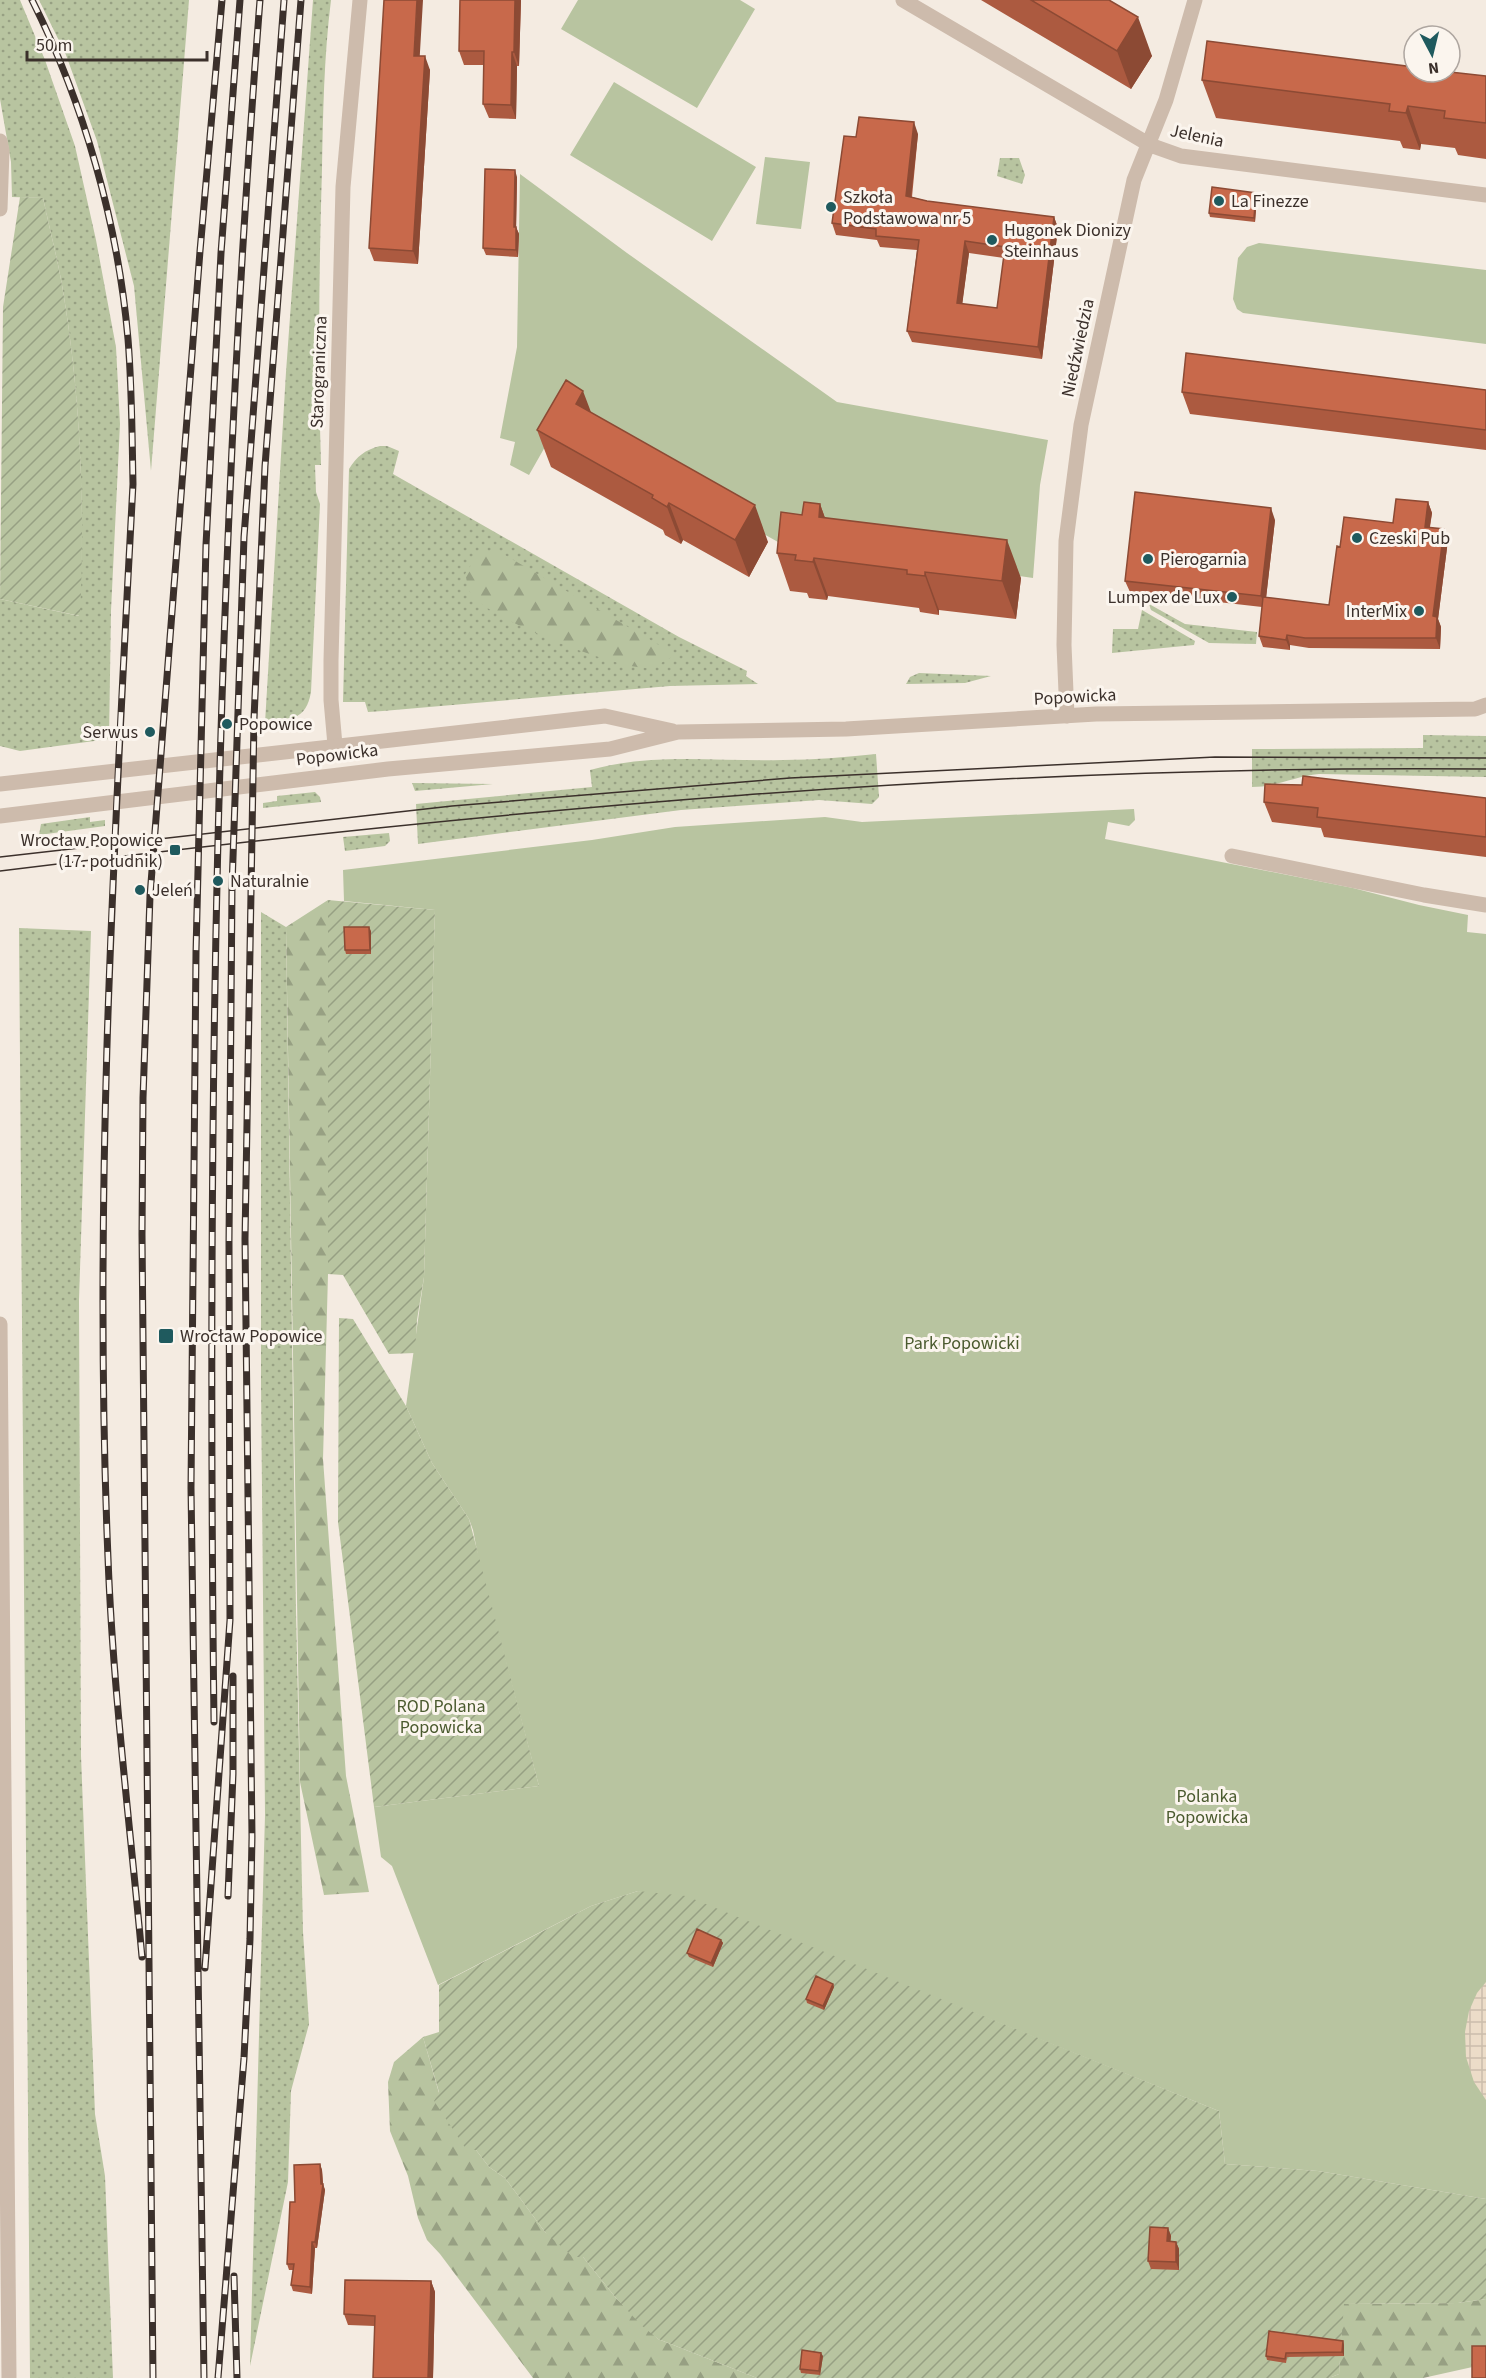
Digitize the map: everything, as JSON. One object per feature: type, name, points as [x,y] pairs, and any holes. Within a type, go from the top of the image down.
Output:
[{"type":"street","name":"Starograniczna","points":[[335,746],[331,700],[343,187],[360,0]]},
{"type":"street","name":"Jelenia","points":[[903,0],[1150,145],[1180,156],[1486,195]]},
{"type":"street","name":"Niedźwiedzia","points":[[1067,716],[1064,645],[1065,579],[1066,541],[1073,474],[1134,180],[1150,145],[1166,100],[1195,0]]},
{"type":"street","points":[[0,141],[2,151],[0,209]]},
{"type":"street","name":"Popowicka","points":[[0,816],[388,769],[610,749],[678,732],[855,729],[1067,716],[1482,709]]},
{"type":"street","name":"Popowicka","points":[[0,784],[605,716],[678,732]]},
{"type":"street","points":[[1232,856],[1424,895],[1486,905]]},
{"type":"street","points":[[0,1324],[9,2378]]},
{"type":"green space","points":[[0,0],[20,0],[45,60],[75,146],[116,347],[120,424],[111,611],[109,739],[20,751],[0,746],[0,599],[79,616],[82,536],[80,456],[70,336],[60,272],[43,198],[12,197],[11,162],[0,99]]},
{"type":"green space","points":[[39,0],[189,0],[151,471],[134,286],[97,141],[66,55]]},
{"type":"green space","points":[[313,0],[331,0],[323,106],[319,317],[321,465],[315,465],[316,492],[320,504],[311,692],[305,709],[296,717],[265,723],[286,372]]},
{"type":"green space","points":[[578,0],[740,0],[755,9],[697,108],[561,29]]},
{"type":"green space","points":[[614,82],[756,167],[712,241],[570,155]]},
{"type":"green space","points":[[765,157],[810,162],[801,229],[756,224]]},
{"type":"green space","points":[[1000,158],[1019,158],[1025,175],[1022,184],[997,176]]},
{"type":"green space","points":[[520,174],[837,402],[1048,440],[1040,485],[1033,578],[778,542],[591,438],[558,424],[529,475],[510,465],[515,442],[500,438],[517,347]]},
{"type":"green space","points":[[20,197],[43,198],[60,272],[70,337],[78,416],[82,496],[80,616],[0,599],[3,307]]},
{"type":"green space","points":[[1259,243],[1486,270],[1486,344],[1243,313],[1237,309],[1233,299],[1238,258],[1247,247]]},
{"type":"green space","points":[[380,446],[399,451],[393,474],[679,637],[747,671],[746,676],[758,684],[670,686],[368,712],[365,702],[343,702],[349,469],[362,454]]},
{"type":"green space","points":[[498,551],[676,655],[650,668],[630,666],[552,640],[499,615],[480,603],[470,592],[465,574],[479,553]]},
{"type":"green space","points":[[1149,604],[1185,624],[1257,632],[1256,644],[1209,643],[1151,610]]},
{"type":"green space","points":[[1142,610],[1195,641],[1194,645],[1112,653],[1113,629],[1138,629]]},
{"type":"green space","points":[[919,673],[991,676],[965,683],[906,684],[910,677]]},
{"type":"green space","points":[[1423,735],[1486,736],[1486,777],[1319,774],[1252,787],[1252,749],[1423,748]]},
{"type":"green space","points":[[876,754],[879,797],[872,804],[819,800],[681,810],[418,844],[416,804],[592,787],[590,770],[614,764],[662,759],[795,760]]},
{"type":"green space","points":[[412,783],[493,784],[415,791]]},
{"type":"green space","points":[[315,792],[321,802],[263,808],[263,803],[277,801],[277,796]]},
{"type":"green space","name":"Park Popowicki","points":[[1134,809],[1135,820],[1129,826],[1108,822],[1105,839],[1353,888],[1468,915],[1467,932],[1486,934],[1486,2199],[1318,2171],[1225,2164],[1219,2111],[827,1954],[638,1891],[591,1906],[438,1985],[392,1866],[381,1857],[374,1807],[539,1786],[479,1561],[473,1530],[469,1519],[432,1463],[406,1406],[424,1277],[435,910],[344,901],[343,870],[592,840],[675,827],[825,817],[862,822]]},
{"type":"green space","points":[[90,817],[90,822],[105,820],[105,826],[39,835],[41,824]]},
{"type":"green space","points":[[389,833],[390,841],[385,846],[345,851],[343,837]]},
{"type":"green space","points":[[328,900],[328,1274],[323,1459],[346,1776],[369,1892],[324,1895],[300,1782],[286,927]]},
{"type":"green space","points":[[328,900],[435,910],[424,1277],[417,1320],[415,1353],[389,1354],[343,1275],[328,1274]]},
{"type":"green space","points":[[261,912],[286,927],[296,1611],[303,1932],[309,2024],[291,2091],[288,2182],[250,2366],[265,1815],[261,1382]]},
{"type":"green space","points":[[19,928],[91,931],[79,1300],[81,1756],[95,2114],[105,2176],[113,2378],[30,2378]]},
{"type":"green space","name":"ROD Polana Popowicka","points":[[339,1318],[353,1319],[406,1406],[432,1463],[469,1519],[539,1786],[374,1807],[338,1522]]},
{"type":"green space","points":[[638,1891],[686,1896],[1219,2111],[1225,2164],[1318,2171],[1486,2199],[1486,2299],[1458,2303],[1344,2304],[1339,2374],[1329,2378],[757,2378],[658,2339],[641,2325],[616,2298],[583,2257],[573,2257],[545,2232],[505,2178],[489,2167],[476,2150],[466,2149],[434,2101],[439,2092],[423,2037],[439,2032],[439,1985],[591,1906]]},
{"type":"green space","points":[[423,2037],[439,2093],[476,2150],[489,2167],[505,2178],[545,2232],[583,2257],[616,2298],[658,2339],[757,2378],[533,2378],[427,2240],[418,2218],[408,2176],[390,2131],[388,2082],[394,2062]]},
{"type":"green space","points":[[1486,2299],[1486,2364],[1423,2378],[1329,2378],[1339,2374],[1343,2304],[1458,2303]]},
{"type":"shaded area","points":[[1486,1982],[1486,2100],[1474,2082],[1466,2057],[1465,2032],[1469,2011],[1477,1993]]},
{"type":"building","points":[[384,0],[417,0],[414,56],[425,56],[413,251],[369,248]]},
{"type":"building","points":[[460,0],[515,0],[511,105],[483,104],[484,51],[459,51]]},
{"type":"building","points":[[1031,0],[1109,0],[1138,17],[1117,51]]},
{"type":"building","points":[[1207,41],[1402,65],[1402,84],[1462,84],[1462,73],[1486,76],[1486,123],[1444,118],[1445,111],[1408,106],[1406,113],[1389,111],[1390,104],[1202,80]]},
{"type":"building","points":[[859,117],[914,122],[906,196],[927,201],[1054,217],[1038,347],[907,331],[919,240],[876,236],[876,229],[832,223],[844,136],[856,137]],"holes":[[[965,241],[1005,247],[997,308],[957,303]]]},
{"type":"building","points":[[485,169],[515,170],[516,250],[483,248]]},
{"type":"building","points":[[1212,187],[1256,193],[1254,218],[1209,213]]},
{"type":"building","points":[[1186,353],[1486,390],[1486,430],[1182,392]]},
{"type":"building","points":[[566,380],[583,391],[576,404],[755,505],[735,540],[669,503],[667,507],[652,498],[653,495],[537,430]]},
{"type":"building","points":[[1135,492],[1271,508],[1261,596],[1125,581]]},
{"type":"building","points":[[1396,499],[1428,502],[1425,527],[1444,529],[1433,616],[1437,617],[1436,638],[1305,638],[1287,635],[1286,640],[1259,636],[1263,597],[1329,605],[1337,546],[1340,547],[1344,517],[1393,523]]},
{"type":"building","points":[[804,502],[820,504],[819,517],[1007,540],[1002,581],[925,572],[925,576],[907,574],[907,570],[814,558],[813,562],[795,560],[796,555],[777,553],[781,512],[802,515]]},
{"type":"building","points":[[1303,776],[1486,798],[1486,837],[1317,817],[1318,808],[1264,802],[1265,784],[1302,785]]},
{"type":"building","points":[[344,927],[369,927],[370,950],[345,950]]},
{"type":"building","points":[[697,1929],[721,1940],[711,1963],[687,1953]]},
{"type":"building","points":[[816,1976],[833,1984],[823,2006],[806,1999]]},
{"type":"building","points":[[320,2164],[321,2184],[323,2184],[315,2242],[312,2242],[310,2287],[291,2285],[294,2264],[287,2264],[290,2202],[295,2202],[294,2165]]},
{"type":"building","points":[[1150,2227],[1168,2228],[1167,2241],[1176,2242],[1176,2262],[1148,2261]]},
{"type":"building","points":[[345,2280],[431,2281],[428,2378],[373,2378],[375,2316],[344,2314]]},
{"type":"building","points":[[1269,2331],[1343,2341],[1342,2352],[1286,2353],[1285,2359],[1266,2356]]},
{"type":"building","points":[[1472,2346],[1486,2346],[1486,2378],[1472,2378]]},
{"type":"building","points":[[802,2350],[821,2353],[819,2371],[800,2369]]},
{"type":"tram line","points":[[0,857],[452,806],[790,778],[1215,757],[1486,758]]},
{"type":"tram line","points":[[0,871],[370,829],[742,795],[1113,774],[1300,769],[1486,769]]},
{"type":"railway","points":[[32,0],[68,81],[96,165],[116,252],[128,339],[133,484],[108,1021],[104,1155],[104,1424],[110,1608],[142,1957]]},
{"type":"railway","points":[[153,2378],[142,1234],[143,1098],[150,896],[200,251],[222,0]]},
{"type":"railway","points":[[204,2378],[191,1488],[196,952],[206,545],[221,253],[240,0]]},
{"type":"railway","points":[[214,1722],[212,1291],[218,861],[233,430],[260,0]]},
{"type":"railway","points":[[205,1968],[230,1620],[229,1241],[232,887],[244,537],[284,0]]},
{"type":"railway","points":[[218,2378],[244,2058],[250,1939],[252,1837],[245,1239],[254,719],[265,466],[301,0]]},
{"type":"railway","points":[[228,1896],[233,1774],[233,1676]]},
{"type":"railway","points":[[234,2276],[237,2378]]},
{"type":"place","name":"La Finezze","points":[[1219,201]]},
{"type":"place","name":"Szkoła Podstawowa nr 5","points":[[831,207]]},
{"type":"place","name":"Hugonek Dionizy Steinhaus","points":[[992,240]]},
{"type":"place","name":"Czeski Pub","points":[[1357,538]]},
{"type":"place","name":"Pierogarnia","points":[[1148,559]]},
{"type":"place","name":"Lumpex de Lux","points":[[1232,597]]},
{"type":"place","name":"InterMix","points":[[1419,611]]},
{"type":"place","name":"Popowice","points":[[227,724]]},
{"type":"place","name":"Serwus","points":[[150,732]]},
{"type":"place","name":"Wrocław Popowice (17. południk)","points":[[175,850]]},
{"type":"place","name":"Naturalnie","points":[[218,881]]},
{"type":"place","name":"Jeleń","points":[[140,890]]},
{"type":"place","name":"Wrocław Popowice","points":[[166,1336]]},
{"type":"park label","name":"Polanka Popowicka","points":[[1207,1806]]}]
